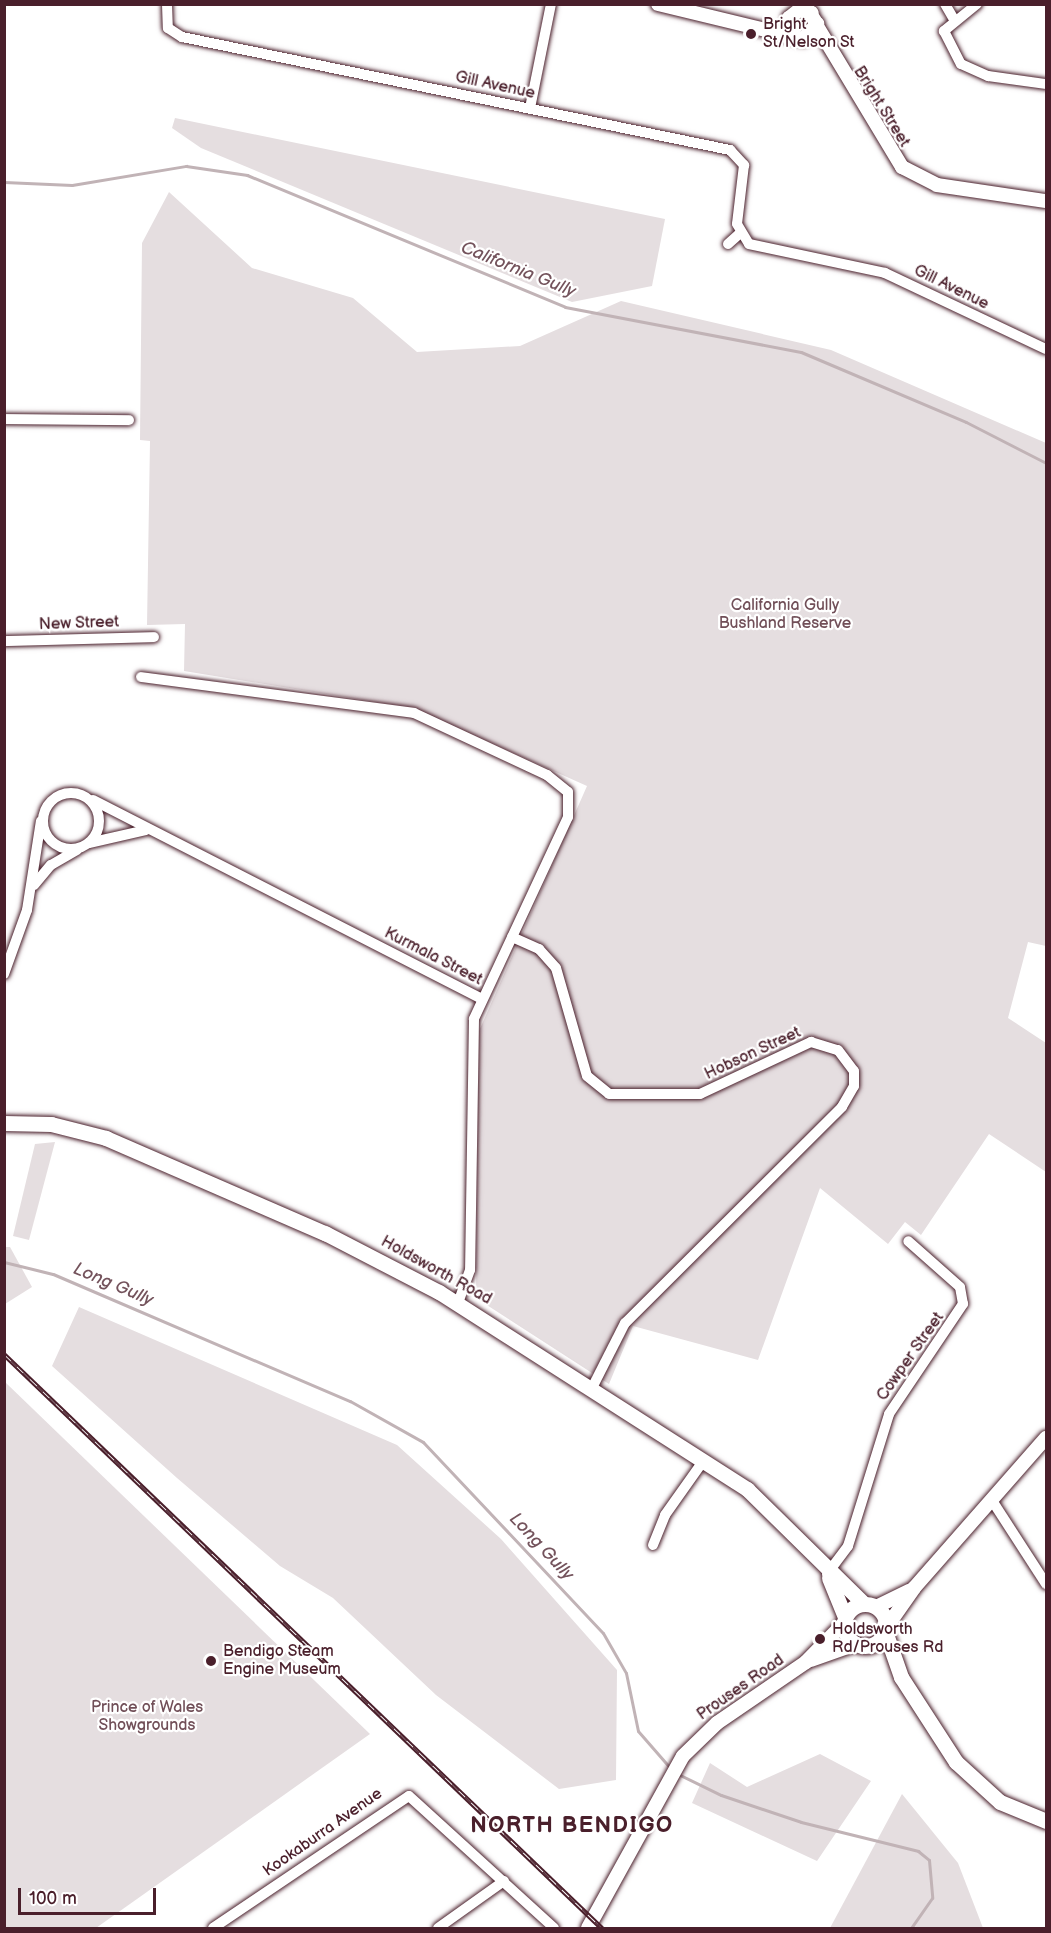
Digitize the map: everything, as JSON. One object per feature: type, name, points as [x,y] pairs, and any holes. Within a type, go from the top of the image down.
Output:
[{"type":"main road","name":"Holdsworth Road","points":[[4,1123],[51,1124],[106,1138],[325,1233],[458,1303],[755,1495],[806,1543],[829,1572],[870,1606],[885,1630]]},
{"type":"main road","name":"Holdsworth Road","points":[[829,1572],[845,1620],[859,1645]]},
{"type":"main road","points":[[845,1620],[870,1606]]},
{"type":"main road","points":[[859,1645],[876,1642],[885,1630]]},
{"type":"main road","points":[[885,1630],[900,1677]]},
{"type":"main road","points":[[859,1645],[900,1677],[976,1785],[1012,1809],[1047,1821]]},
{"type":"street","name":"Gill Avenue","points":[[167,4],[164,30],[182,37],[730,150],[745,172],[739,234],[759,248],[885,273],[1047,349]]},
{"type":"street","points":[[530,108],[551,4]]},
{"type":"street","name":"Bright Street","points":[[658,4],[759,26],[799,38],[831,57]]},
{"type":"street","points":[[945,4],[953,18]]},
{"type":"street","points":[[977,4],[953,18],[944,36],[966,68],[1047,84]]},
{"type":"street","points":[[759,26],[799,10],[811,14],[799,38]]},
{"type":"street","points":[[790,13],[799,38]]},
{"type":"street","name":"Bright Street","points":[[811,14],[831,57],[883,143],[907,171],[945,187],[1047,201]]},
{"type":"street","points":[[728,244],[739,234]]},
{"type":"street","points":[[4,419],[129,420]]},
{"type":"street","name":"New Street","points":[[4,642],[154,637]]},
{"type":"street","points":[[141,677],[414,713],[556,780],[571,799],[568,817],[482,999]]},
{"type":"street","points":[[4,974],[32,891],[43,809],[64,793],[93,800],[100,822],[84,846],[58,845],[42,819]]},
{"type":"street","name":"Kurmala Street","points":[[93,800],[482,999],[472,1041],[470,1270],[458,1303]]},
{"type":"street","name":"Kurmala Street","points":[[32,891],[45,870],[84,846],[135,829],[161,834]]},
{"type":"street","name":"Hobson Street","points":[[512,937],[539,949],[556,968],[587,1076],[609,1094],[700,1094],[811,1042],[838,1050],[854,1071],[852,1092],[842,1107],[625,1323],[592,1388]]},
{"type":"street","name":"Cowper Street","points":[[829,1572],[848,1546],[890,1414],[963,1304],[960,1287],[908,1240]]},
{"type":"street","points":[[885,1630],[914,1588],[993,1502],[1047,1438]]},
{"type":"street","points":[[653,1545],[665,1515],[704,1460]]},
{"type":"street","points":[[993,1502],[1047,1584]]},
{"type":"street","points":[[870,1606],[914,1588]]},
{"type":"street","name":"Prouses Road","points":[[588,1929],[673,1770],[717,1723],[806,1662],[845,1620]]},
{"type":"street","name":"Prouses Road","points":[[806,1662],[859,1645]]},
{"type":"street","name":"Kookaburra Avenue","points":[[213,1929],[405,1796],[421,1802],[554,1929]]},
{"type":"street","points":[[438,1929],[504,1881]]},
{"type":"green space","points":[[175,118],[665,219],[652,286],[572,302],[201,148],[172,128]]},
{"type":"green space","name":"California Gully Bushland Reserve","points":[[169,192],[252,268],[353,298],[417,352],[520,346],[621,301],[831,350],[1046,443],[1046,946],[1028,942],[1008,1018],[1046,1043],[1046,1172],[989,1134],[921,1235],[905,1222],[888,1244],[820,1188],[758,1360],[633,1326],[609,1384],[476,1298],[479,1031],[587,786],[413,708],[184,671],[185,624],[147,625],[150,441],[140,440],[142,243]]},
{"type":"green space","points":[[55,1142],[29,1240],[13,1236],[35,1144]]},
{"type":"green space","points":[[4,1247],[10,1247],[32,1287],[5,1304]]},
{"type":"green space","points":[[79,1307],[397,1445],[501,1539],[617,1670],[616,1780],[559,1789],[436,1695],[333,1598],[280,1566],[177,1478],[52,1366]]},
{"type":"green space","name":"Prince of Wales Showgrounds","points":[[5,1382],[370,1734],[96,1928],[5,1928]]},
{"type":"green space","points":[[820,1754],[871,1781],[817,1861],[692,1803],[710,1763],[747,1787]]},
{"type":"green space","points":[[902,1794],[958,1863],[983,1928],[830,1928]]},
{"type":"waterway","name":"California Gully","points":[[4,182],[72,185],[186,166],[247,175],[565,307],[801,352],[966,422],[1046,463]]},
{"type":"waterway","name":"Long Gully","points":[[4,1262],[53,1274],[350,1401],[423,1442],[603,1633],[626,1673],[638,1731],[672,1770]]},
{"type":"waterway","name":"Long Gully","points":[[678,1774],[721,1795],[801,1822],[918,1851],[929,1860],[932,1898],[911,1928]]},
{"type":"railway","points":[[4,1354],[602,1928]]},
{"type":"place","name":"Bright St/Nelson St","points":[[751,34]]},
{"type":"place","name":"Holdsworth Rd/Prouses Rd","points":[[820,1639]]},
{"type":"place","name":"Bendigo Steam Engine Museum","points":[[211,1661]]},
{"type":"district","name":"NORTH BENDIGO","points":[[572,1826]]}]
